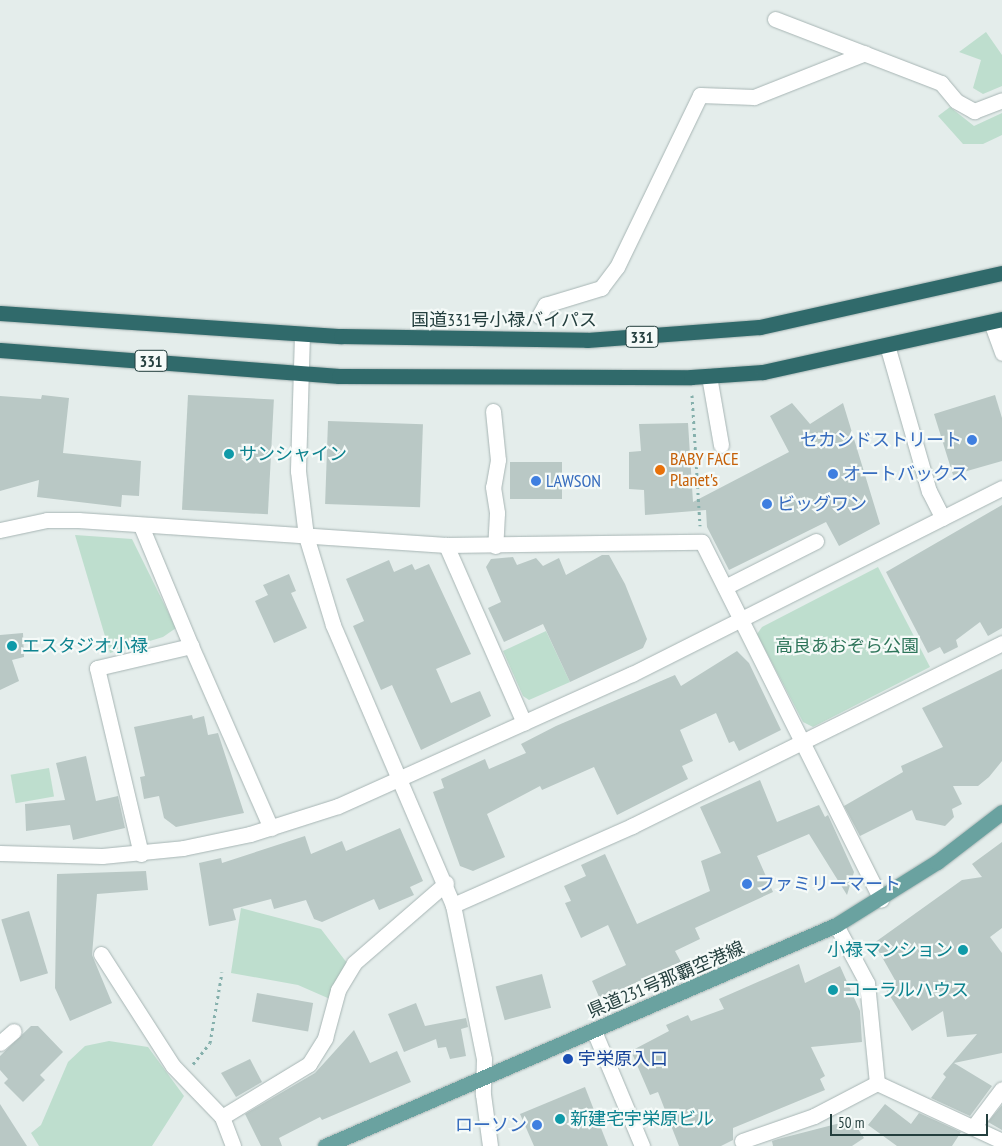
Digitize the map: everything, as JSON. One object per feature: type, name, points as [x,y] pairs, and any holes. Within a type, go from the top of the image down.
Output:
[{"type":"highway","name":"国道331号小禄バイパス","points":[[0,313],[302,334],[588,340],[674,336],[760,327],[1002,273]]},
{"type":"highway","name":"331","points":[[0,350],[301,373],[471,378],[690,377],[763,372],[997,321]]},
{"type":"main road","name":"県道231号那覇空港線","points":[[326,1146],[836,925],[880,900],[1002,812]]},
{"type":"street","points":[[776,19],[941,82],[956,101],[974,111],[1002,100]]},
{"type":"street","points":[[539,316],[545,305],[602,288],[617,267],[700,95],[754,97],[864,53]]},
{"type":"street","points":[[997,321],[1002,353]]},
{"type":"street","points":[[302,334],[298,471],[306,536],[333,625],[401,778],[446,883],[453,905],[484,1059],[490,1146]]},
{"type":"street","points":[[887,345],[929,491],[943,518]]},
{"type":"street","points":[[709,376],[721,445]]},
{"type":"street","points":[[494,411],[498,460],[493,487],[498,513],[495,546]]},
{"type":"street","points":[[0,853],[141,854],[271,828],[401,778],[524,723],[743,620],[1002,488]]},
{"type":"street","points":[[0,530],[47,520],[446,545],[495,546],[702,542],[743,620],[802,744],[880,900]]},
{"type":"street","points":[[142,526],[191,646],[271,828]]},
{"type":"street","points":[[725,587],[816,542]]},
{"type":"street","points":[[446,545],[524,723]]},
{"type":"street","points":[[453,905],[802,744],[1002,643]]},
{"type":"street","points":[[141,854],[97,668],[191,646]]},
{"type":"street","points":[[222,1117],[309,1064],[325,1038],[338,990],[354,963],[446,883]]},
{"type":"street","points":[[836,925],[866,983],[877,1083]]},
{"type":"street","points":[[100,954],[180,1074],[222,1117],[233,1146]]},
{"type":"street","points":[[0,1043],[14,1031]]},
{"type":"street","points":[[594,1031],[642,1146]]},
{"type":"street","points":[[877,1083],[974,1126],[1002,1141]]},
{"type":"street","points":[[742,1141],[814,1116],[877,1083]]},
{"type":"street","points":[[974,1126],[1002,1088]]},
{"type":"path","points":[[690,377],[702,542]]},
{"type":"path","points":[[180,1074],[204,1056],[210,1043],[222,972]]},
{"type":"green space","points":[[986,32],[1002,55],[1002,86],[983,94],[973,88],[981,60],[959,52]]},
{"type":"green space","points":[[950,107],[974,126],[1002,113],[1002,135],[983,144],[963,144],[938,116]]},
{"type":"green space","points":[[75,535],[132,539],[176,628],[163,637],[110,653]]},
{"type":"green space","name":"高良あおぞら公園","points":[[878,567],[930,667],[813,727],[803,722],[757,634],[762,627]]},
{"type":"green space","points":[[546,631],[570,682],[529,700],[523,696],[503,651]]},
{"type":"green space","points":[[49,768],[54,797],[16,803],[11,775]]},
{"type":"green space","points":[[241,908],[321,929],[347,963],[330,999],[298,985],[231,973]]},
{"type":"green space","points":[[109,1041],[148,1047],[184,1096],[152,1146],[39,1146],[31,1133],[41,1125],[68,1062],[85,1046]]},
{"type":"building","points":[[42,395],[69,398],[63,453],[141,461],[139,496],[122,495],[121,507],[37,497],[39,480],[0,491],[0,396],[41,399]]},
{"type":"building","name":"サンシャイン","points":[[188,395],[274,400],[268,514],[182,510]]},
{"type":"building","name":"セカンドストリート","points":[[995,395],[1002,418],[1002,461],[953,475],[934,414]]},
{"type":"building","points":[[792,403],[810,424],[843,403],[880,524],[839,546],[826,522],[729,570],[707,527],[706,510],[645,515],[644,490],[629,489],[629,452],[641,451],[639,424],[688,423],[693,502],[789,452],[770,416]]},
{"type":"building","points":[[328,421],[423,424],[420,507],[325,504]]},
{"type":"building","name":"LAWSON","points":[[510,462],[562,462],[562,499],[510,499]]},
{"type":"building","points":[[1002,505],[1002,628],[988,636],[980,622],[956,640],[958,647],[944,654],[940,647],[928,653],[886,572]]},
{"type":"building","points":[[602,555],[609,555],[625,584],[647,639],[643,648],[570,682],[543,624],[504,642],[488,608],[501,602],[486,567],[491,559],[513,557],[517,565],[536,558],[543,566],[559,558],[566,575]]},
{"type":"building","points":[[389,560],[394,572],[412,564],[415,570],[429,564],[471,654],[436,669],[451,703],[480,691],[491,716],[421,750],[392,685],[381,690],[353,626],[364,621],[346,579]]},
{"type":"building","points":[[289,574],[296,591],[291,593],[307,628],[274,643],[255,601],[268,595],[263,585]]},
{"type":"building","name":"エスタジオ小禄","points":[[23,633],[24,657],[12,660],[19,681],[0,690],[0,635]]},
{"type":"building","points":[[737,651],[749,663],[781,730],[739,751],[734,741],[729,743],[716,713],[680,730],[693,761],[682,766],[688,779],[617,815],[594,767],[542,790],[540,786],[487,814],[505,857],[473,871],[460,866],[433,792],[444,788],[441,779],[485,759],[489,769],[526,753],[521,744],[556,726],[675,675],[681,686]]},
{"type":"building","points":[[1002,669],[1002,761],[989,777],[978,786],[953,786],[962,804],[952,809],[954,817],[945,826],[916,820],[912,810],[860,836],[844,806],[903,772],[901,766],[943,747],[922,708]]},
{"type":"building","points":[[192,715],[193,719],[204,716],[208,735],[218,733],[244,813],[176,827],[164,818],[159,796],[144,799],[140,777],[145,776],[134,727]]},
{"type":"building","points":[[86,756],[96,801],[118,796],[125,828],[73,840],[70,825],[26,831],[25,804],[65,800],[56,763]]},
{"type":"building","points":[[760,780],[777,822],[819,805],[825,817],[828,815],[854,872],[847,895],[809,834],[757,856],[773,892],[695,928],[700,939],[675,951],[681,962],[600,999],[592,981],[626,965],[608,925],[581,938],[565,903],[571,901],[564,886],[586,876],[581,865],[605,854],[637,924],[710,891],[701,861],[721,853],[700,807]]},
{"type":"building","points":[[400,828],[423,881],[410,887],[414,895],[379,910],[374,899],[322,922],[314,919],[306,900],[274,909],[271,899],[233,909],[236,920],[209,926],[199,863],[221,858],[222,863],[305,836],[311,854],[342,841],[346,851]]},
{"type":"building","points":[[1002,842],[1002,928],[990,937],[1002,953],[1002,1053],[954,1063],[992,1086],[970,1116],[931,1098],[946,1077],[943,1074],[977,1034],[947,1037],[943,1011],[912,1031],[885,988],[895,980],[874,943],[962,880],[982,877],[972,864]]},
{"type":"building","points":[[146,871],[148,890],[97,894],[92,955],[112,1003],[70,1021],[55,988],[57,874]]},
{"type":"building","points":[[29,911],[48,973],[20,982],[1,919]]},
{"type":"building","points":[[799,964],[805,983],[840,966],[860,1011],[862,1042],[811,1047],[825,1076],[820,1079],[825,1090],[733,1128],[733,1140],[721,1146],[679,1146],[658,1092],[650,1095],[631,1051],[669,1031],[666,1025],[688,1015],[691,1021],[724,1009],[719,999]]},
{"type":"building","points":[[542,974],[551,1008],[505,1020],[496,986]]},
{"type":"building","points":[[257,993],[313,1003],[308,1031],[252,1022]]},
{"type":"building","points":[[416,1003],[425,1026],[466,1018],[468,1027],[461,1029],[466,1056],[450,1059],[446,1047],[438,1048],[436,1039],[404,1052],[388,1014]]},
{"type":"building","points":[[31,1026],[38,1026],[63,1052],[40,1075],[45,1080],[23,1102],[4,1083],[8,1079],[0,1070],[0,1056]]},
{"type":"building","points":[[354,1030],[370,1063],[397,1051],[411,1082],[322,1120],[320,1117],[279,1138],[282,1146],[261,1146],[245,1114],[315,1073]]},
{"type":"building","points":[[250,1059],[262,1082],[236,1097],[221,1073]]},
{"type":"building","name":"新建宅宇栄原ビル","points":[[585,1087],[608,1146],[534,1146],[520,1114]]},
{"type":"building","points":[[0,1104],[27,1146],[0,1146]]},
{"type":"building","points":[[885,1104],[911,1124],[919,1113],[961,1132],[952,1146],[897,1146],[868,1125]]},
{"type":"building","points":[[1002,1105],[1002,1130],[988,1122]]},
{"type":"building","points":[[852,1120],[864,1138],[852,1146],[773,1146],[772,1141],[778,1139]]},
{"type":"place","name":"セカンドストリート","points":[[972,440]]},
{"type":"place","name":"サンシャイン","points":[[229,454]]},
{"type":"place","name":"BABY FACE Planet's","points":[[660,470]]},
{"type":"place","name":"オートバックス","points":[[833,474]]},
{"type":"place","name":"LAWSON","points":[[536,481]]},
{"type":"place","name":"ビッグワン","points":[[767,504]]},
{"type":"place","name":"エスタジオ小禄","points":[[12,646]]},
{"type":"place","name":"ファミリーマート","points":[[747,884]]},
{"type":"place","name":"小禄マンション","points":[[963,950]]},
{"type":"place","name":"コーラルハウス","points":[[833,990]]},
{"type":"place","name":"宇栄原入口","points":[[568,1059]]},
{"type":"place","name":"新建宅宇栄原ビル","points":[[560,1119]]},
{"type":"place","name":"ローソン","points":[[537,1125]]}]
